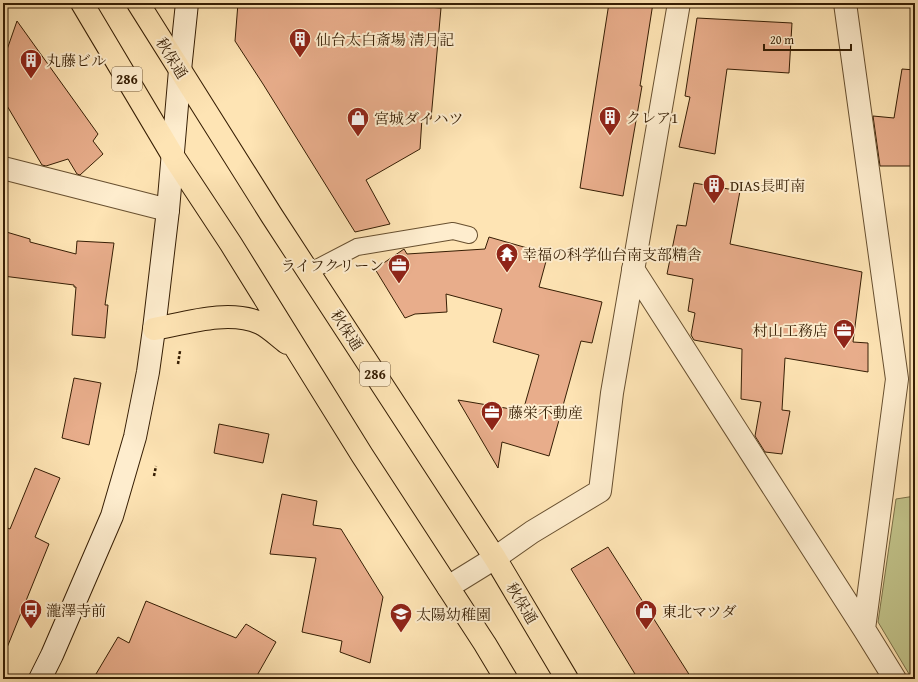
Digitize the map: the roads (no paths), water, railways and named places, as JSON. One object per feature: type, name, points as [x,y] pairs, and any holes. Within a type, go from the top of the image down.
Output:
[{"type":"highway","name":"286","points":[[82,3],[173,156],[231,244],[362,455],[485,644],[506,679]]},
{"type":"highway","name":"秋保通","points":[[138,3],[309,272],[495,558],[567,679]]},
{"type":"highway","points":[[154,330],[225,317],[243,317],[261,323],[297,351]]},
{"type":"street","points":[[40,679],[112,516],[135,437],[148,372],[154,330],[168,210],[187,3]]},
{"type":"street","points":[[448,587],[495,558],[532,532],[600,491],[612,393],[679,3]]},
{"type":"street","points":[[845,3],[906,377],[864,629]]},
{"type":"street","points":[[3,168],[168,210]]},
{"type":"street","points":[[633,269],[895,679]]},
{"type":"lane","points":[[309,272],[357,247],[454,231],[469,235]]},
{"type":"place","name":"仙台太白斎場 清月記","points":[[300,58]]},
{"type":"place","name":"丸藤ビル","points":[[31,80]]},
{"type":"place","name":"クレア1","points":[[610,136]]},
{"type":"place","name":"宮城ダイハツ","points":[[358,138]]},
{"type":"place","name":"DIAS長町南","points":[[714,204]]},
{"type":"place","name":"幸福の科学仙台南支部精舎","points":[[507,274]]},
{"type":"place","name":"ライフクリーン","points":[[399,284]]},
{"type":"place","name":"村山工務店","points":[[844,350]]},
{"type":"place","name":"藤栄不動産","points":[[492,432]]},
{"type":"place","name":"瀧澤寺前","points":[[31,630]]},
{"type":"place","name":"東北マツダ","points":[[646,630]]},
{"type":"place","name":"太陽幼稚園","points":[[401,634]]}]
